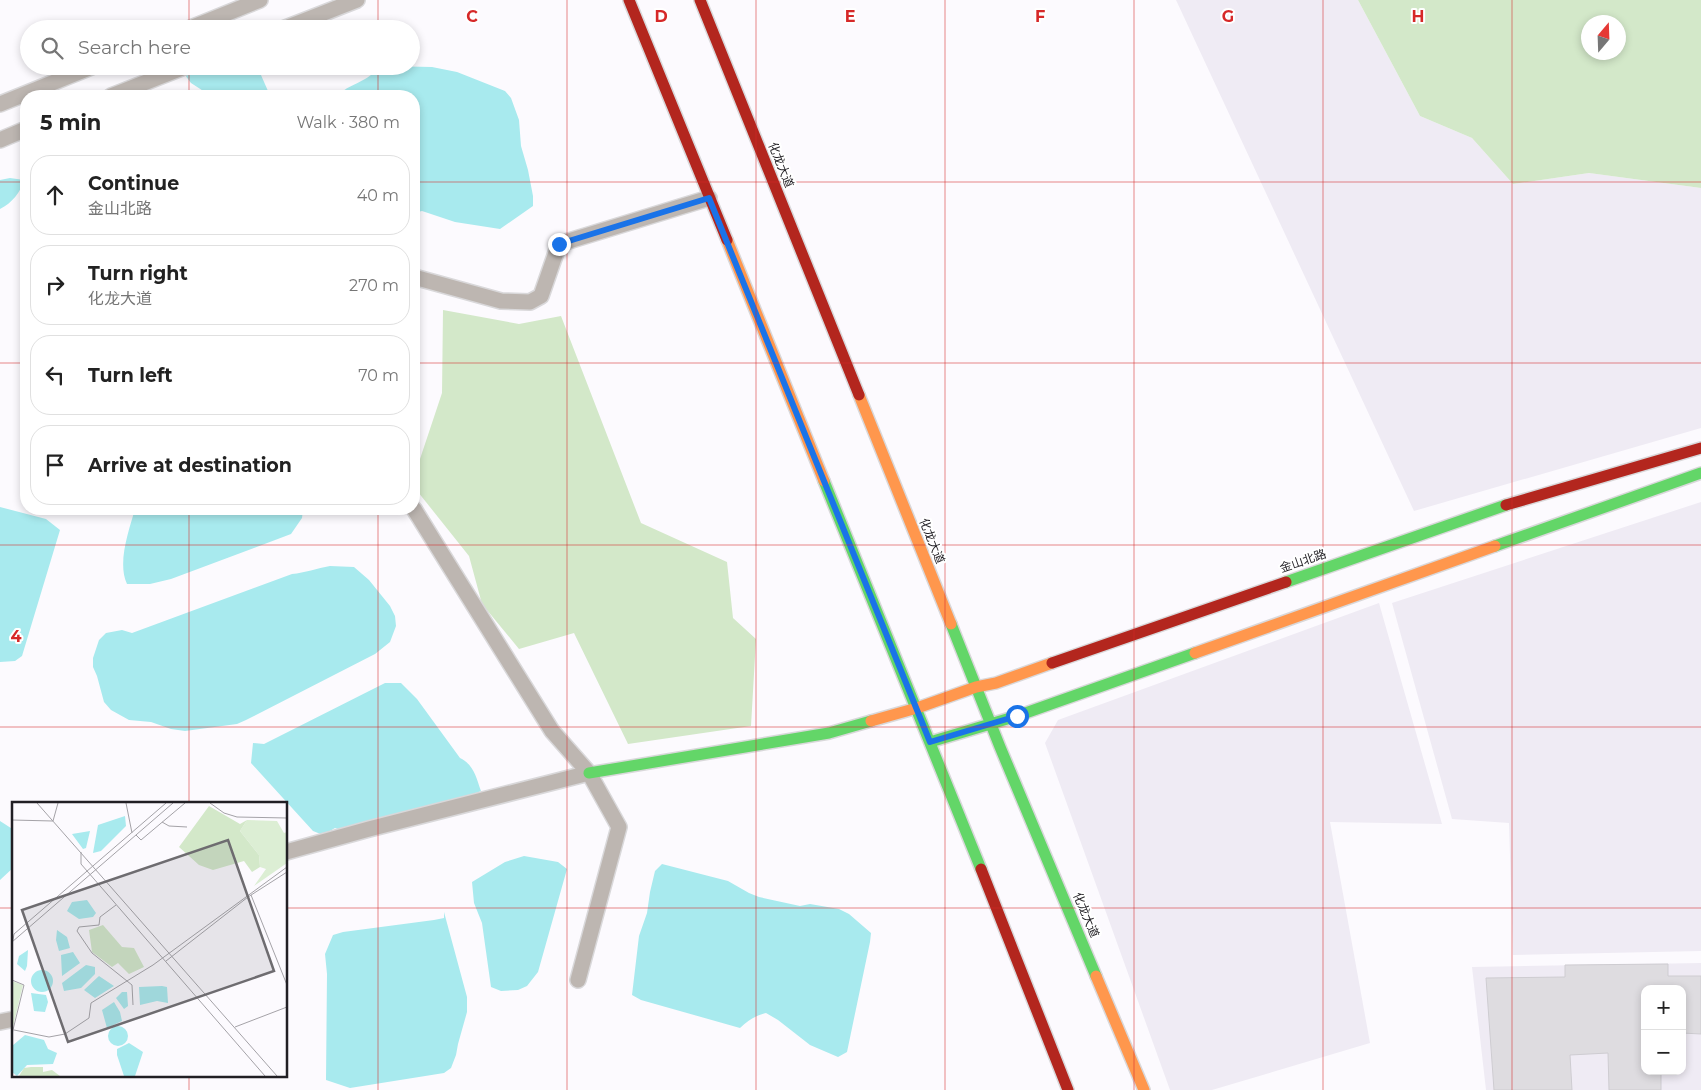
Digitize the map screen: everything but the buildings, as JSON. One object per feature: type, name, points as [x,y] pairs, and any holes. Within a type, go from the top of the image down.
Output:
[{"type":"main road","points":[[629,0],[917,708],[1068,1090]]},
{"type":"main road","name":"化龙大道","points":[[700,0],[991,725],[1144,1090]]},
{"type":"main road","name":"金山北路","points":[[589,773],[829,733],[917,708],[976,687],[996,683],[1502,506],[1701,448]]},
{"type":"main road","points":[[930,742],[991,725],[1701,473]]},
{"type":"street","points":[[210,20],[260,0]]},
{"type":"street","points":[[306,20],[357,0]]},
{"type":"street","points":[[35,90],[72,75]]},
{"type":"street","points":[[126,90],[165,75]]},
{"type":"street","points":[[0,104],[20,96]]},
{"type":"street","points":[[0,140],[20,132]]},
{"type":"street","points":[[420,279],[501,301],[530,302],[541,296],[559,244],[709,198]]},
{"type":"street","points":[[418,515],[552,731],[589,773],[619,827],[578,980]]},
{"type":"street","points":[[288,851],[589,773]]},
{"type":"shaded area","points":[[1176,0],[1358,0],[1420,116],[1472,138],[1513,184],[1589,173],[1701,188],[1701,428],[1414,511]]},
{"type":"shaded area","points":[[1701,502],[1701,951],[1513,955],[1509,823],[1452,819],[1392,603]]},
{"type":"shaded area","points":[[1379,603],[1442,824],[1330,822],[1370,1043],[1212,1090],[1170,1090],[1045,743],[1058,720]]},
{"type":"shaded area","points":[[1701,963],[1701,1090],[1486,1090],[1472,967]]},
{"type":"green space","points":[[1358,0],[1701,0],[1701,188],[1589,173],[1513,184],[1472,138],[1420,116]]},
{"type":"green space","points":[[443,310],[519,324],[561,316],[641,523],[727,562],[733,618],[756,639],[751,726],[628,744],[574,633],[519,649],[482,604],[469,556],[420,495],[420,459],[442,393]]},
{"type":"water","points":[[420,67],[432,67],[457,72],[505,91],[511,98],[519,120],[521,146],[528,170],[533,206],[500,229],[455,222],[420,212],[420,90],[345,90],[371,75],[420,75]]},
{"type":"water","points":[[185,75],[261,75],[268,90],[202,90],[191,83]]},
{"type":"water","points":[[10,178],[20,179],[20,190],[8,204],[0,209],[0,180]]},
{"type":"water","points":[[0,507],[20,512],[20,515],[31,515],[46,519],[60,530],[22,656],[15,661],[0,662]]},
{"type":"water","points":[[133,515],[302,515],[291,534],[171,579],[150,584],[127,584],[123,566],[127,536]]},
{"type":"water","points":[[330,566],[354,567],[369,580],[390,606],[395,616],[396,626],[390,642],[375,654],[237,724],[185,731],[171,729],[151,722],[129,720],[111,710],[104,702],[93,667],[93,658],[99,640],[106,633],[122,630],[132,633],[292,574]]},
{"type":"water","points":[[385,683],[401,683],[417,699],[460,758],[471,768],[481,791],[387,829],[344,831],[335,828],[323,835],[313,831],[251,763],[253,743],[264,744]]},
{"type":"water","points":[[0,821],[12,829],[12,869],[0,880]]},
{"type":"water","points":[[524,856],[558,862],[567,869],[538,972],[527,986],[518,990],[501,991],[491,987],[482,923],[474,903],[472,882],[505,862]]},
{"type":"water","points":[[662,864],[728,881],[759,897],[800,906],[810,904],[839,909],[849,914],[871,933],[847,1052],[838,1057],[810,1045],[766,1013],[758,1015],[740,1028],[641,1000],[632,995],[639,936],[647,913],[655,871]]},
{"type":"water","points":[[444,912],[467,997],[467,1012],[451,1068],[444,1073],[350,1088],[326,1080],[327,974],[325,954],[333,935],[444,918]]},
{"type":"traffic: fast","points":[[1495,546],[1701,473]]},
{"type":"traffic: fast","points":[[824,481],[981,869]]},
{"type":"traffic: fast","points":[[1286,582],[1506,505]]},
{"type":"traffic: fast","points":[[951,624],[1000,747],[1096,976]]},
{"type":"traffic: fast","points":[[930,742],[1017,716],[1195,653]]},
{"type":"traffic: fast","points":[[589,773],[829,733],[871,721]]},
{"type":"traffic: slow","points":[[727,240],[824,481]]},
{"type":"traffic: slow","points":[[859,395],[951,624]]},
{"type":"traffic: slow","points":[[1195,653],[1495,546]]},
{"type":"traffic: slow","points":[[871,721],[917,708],[976,687],[996,683],[1052,663]]},
{"type":"traffic: slow","points":[[1096,976],[1144,1090]]},
{"type":"traffic: jam","points":[[629,0],[727,240]]},
{"type":"traffic: jam","points":[[700,0],[859,395]]},
{"type":"traffic: jam","points":[[1506,505],[1701,448]]},
{"type":"traffic: jam","points":[[1052,663],[1286,582]]},
{"type":"traffic: jam","points":[[981,869],[1068,1090]]},
{"type":"route","points":[[559,244],[709,198],[930,742],[1017,716]]}]
